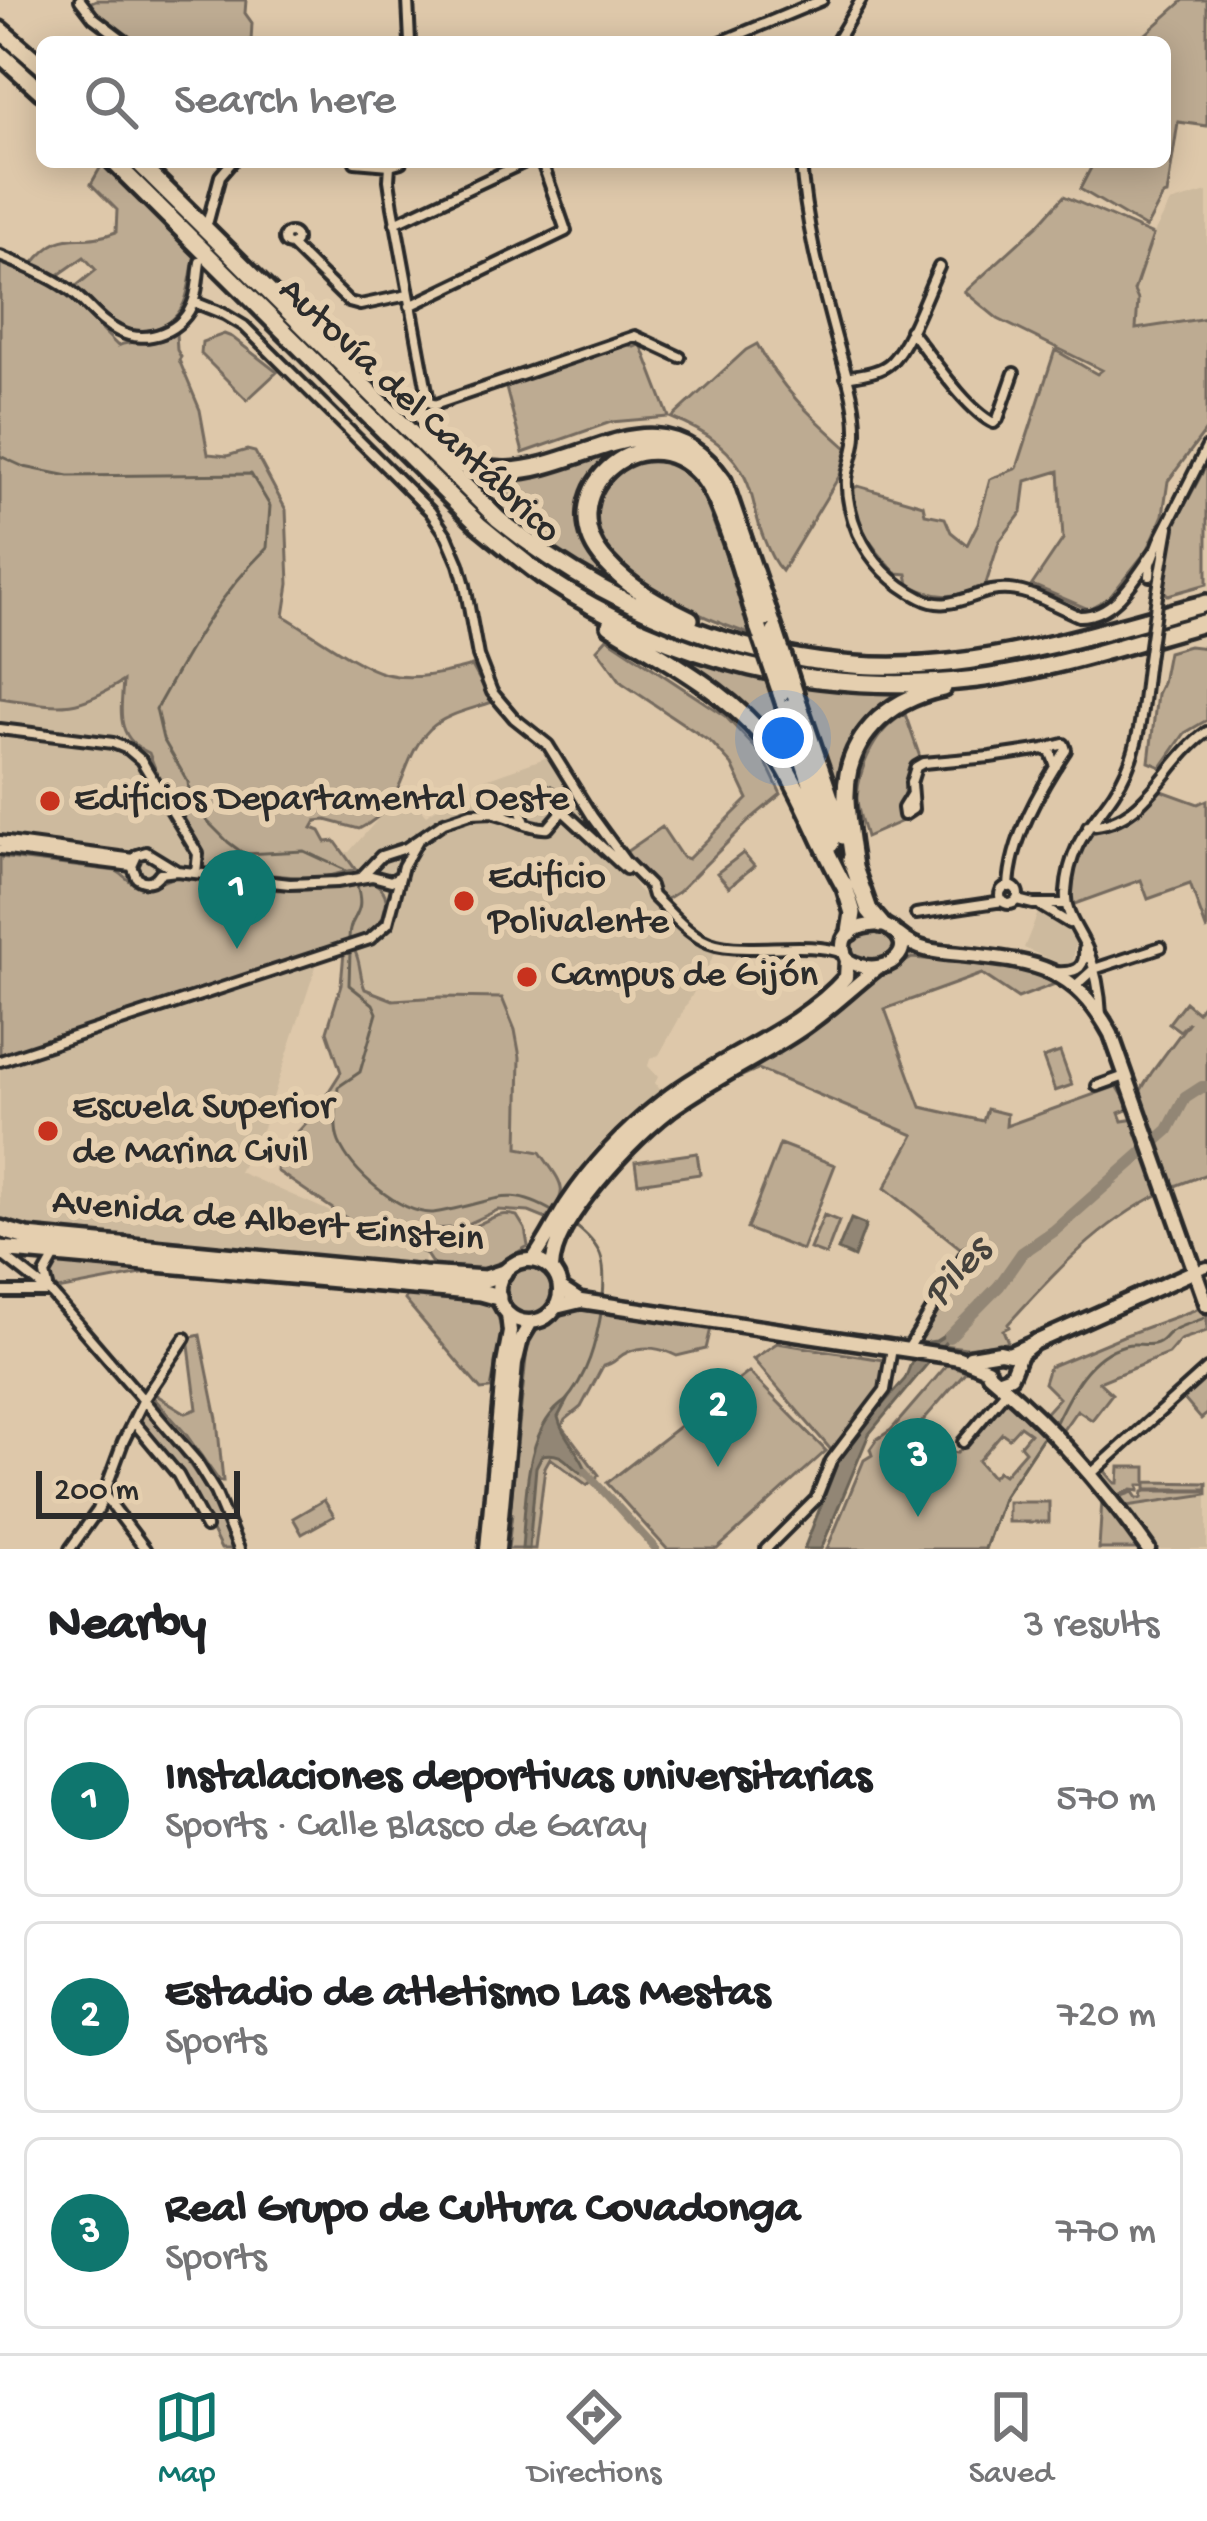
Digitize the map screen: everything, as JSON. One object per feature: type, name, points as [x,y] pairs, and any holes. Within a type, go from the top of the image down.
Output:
[{"type":"highway","points":[[0,30],[36,61]]},
{"type":"highway","points":[[0,54],[36,87]]},
{"type":"highway","name":"Autovía del Cantábrico","points":[[119,168],[479,525],[524,562],[599,609],[682,647],[763,671],[856,683],[931,682],[1021,671],[1207,622]]},
{"type":"highway","name":"Autovía del Cantábrico","points":[[144,168],[498,519],[566,569],[624,603],[775,654],[911,665],[1044,647],[1207,603]]},
{"type":"highway","points":[[269,293],[436,447],[480,469],[533,470],[609,444],[657,436],[689,446],[709,460],[723,482],[853,913],[846,946]]},
{"type":"highway","points":[[754,647],[655,601],[604,561],[590,534],[586,511],[597,480],[614,462],[638,452],[660,451],[680,458],[700,475],[715,497],[767,630]]},
{"type":"highway","points":[[432,480],[476,529],[518,565],[728,701],[754,725],[778,756],[846,889]]},
{"type":"highway","points":[[854,867],[847,779],[851,758],[877,718],[921,693],[1030,674],[1120,646]]},
{"type":"highway","points":[[788,695],[869,910],[881,925]]},
{"type":"highway","name":"Avenida de Albert Einstein","points":[[0,1232],[470,1279],[503,1273]]},
{"type":"highway","name":"Avenida de Albert Einstein","points":[[0,1251],[480,1292],[498,1298]]},
{"type":"main road","points":[[533,1260],[554,1236],[598,1163],[631,1128],[701,1075],[793,1022],[847,976],[846,946],[864,925],[881,925],[925,951]]},
{"type":"main road","points":[[894,962],[902,950],[898,934]]},
{"type":"main road","points":[[846,946],[860,967],[877,968]]},
{"type":"main road","points":[[574,1204],[672,1108],[799,1030],[877,968],[925,951],[1026,962],[1075,986],[1102,1016],[1201,1269],[1207,1305]]},
{"type":"main road","points":[[498,1549],[515,1364],[520,1339],[531,1322],[548,1316],[556,1307],[560,1288],[552,1269],[554,1236]]},
{"type":"main road","points":[[487,1549],[508,1342],[508,1314],[498,1298],[499,1281],[516,1262],[533,1260],[552,1269]]},
{"type":"main road","points":[[1148,1549],[1091,1474],[987,1362],[1008,1361],[1036,1341],[1201,1269]]},
{"type":"main road","points":[[560,1288],[583,1301],[618,1307],[959,1358],[1008,1361]]},
{"type":"main road","points":[[556,1307],[583,1301]]},
{"type":"main road","points":[[508,1314],[531,1322]]},
{"type":"main road","points":[[959,1358],[1003,1384],[1013,1383],[1008,1361]]},
{"type":"main road","points":[[1003,1384],[1008,1379],[1008,1361]]},
{"type":"street","points":[[80,0],[118,36]]},
{"type":"street","points":[[408,0],[410,36]]},
{"type":"street","points":[[735,36],[822,0]]},
{"type":"street","points":[[840,36],[861,0]]},
{"type":"street","points":[[208,221],[220,176],[227,168]]},
{"type":"street","points":[[395,168],[390,188],[395,223],[429,402],[434,405],[634,336],[680,357]]},
{"type":"street","points":[[395,223],[513,168]]},
{"type":"street","points":[[291,245],[354,304],[409,301],[566,231],[544,168]]},
{"type":"street","points":[[802,168],[806,207],[856,431],[848,502],[871,556],[898,583],[932,603],[956,603],[991,591],[1012,590],[1079,616],[1091,616],[1114,604],[1160,552]]},
{"type":"street","points":[[0,256],[64,286],[96,317],[137,338],[168,331],[184,317],[194,302],[200,262]]},
{"type":"street","points":[[846,377],[891,362],[939,267]]},
{"type":"street","points":[[194,302],[244,326],[430,511],[459,564],[478,656],[493,692],[514,718],[548,745],[653,896]]},
{"type":"street","points":[[910,330],[989,422],[998,419],[1014,373]]},
{"type":"street","points":[[1150,576],[1207,447]]},
{"type":"street","points":[[1102,1016],[1094,969],[1066,906],[1067,884],[1086,826],[1129,766],[1138,733],[1160,552]]},
{"type":"street","points":[[1134,578],[1150,576],[1156,581],[1157,596]]},
{"type":"street","points":[[0,729],[113,743],[128,749],[141,760],[198,854],[196,873]]},
{"type":"street","points":[[1086,826],[1120,818],[1139,807],[1207,730]]},
{"type":"street","points":[[911,796],[916,767],[923,764],[1065,745],[1020,838],[1009,886],[1001,893],[1003,901]]},
{"type":"street","points":[[1045,748],[1056,766]]},
{"type":"street","points":[[524,820],[521,805],[526,796],[540,789],[554,794],[559,814],[587,832],[688,930],[712,944],[846,946]]},
{"type":"street","points":[[360,877],[381,856],[455,818],[521,805]]},
{"type":"street","points":[[494,812],[541,829],[559,814]]},
{"type":"street","points":[[605,833],[609,852]]},
{"type":"street","points":[[0,1061],[343,949],[379,933],[388,923],[401,871],[418,840]]},
{"type":"street","points":[[0,845],[133,862]]},
{"type":"street","points":[[160,868],[154,880],[140,881],[133,862],[142,853],[151,853],[160,868],[290,884],[383,879],[401,871]]},
{"type":"street","points":[[392,854],[398,857],[401,871]]},
{"type":"street","points":[[375,865],[393,904]]},
{"type":"street","points":[[1033,904],[1054,900],[1067,884]]},
{"type":"street","points":[[1009,886],[1017,891],[1017,900]]},
{"type":"street","points":[[916,914],[1017,900],[1049,910],[1075,927]]},
{"type":"street","points":[[1033,904],[1066,906]]},
{"type":"street","points":[[1049,910],[1066,906]]},
{"type":"street","points":[[1075,986],[1085,961],[1081,937]]},
{"type":"street","points":[[1075,986],[1094,969],[1161,946]]},
{"type":"street","points":[[1054,972],[1075,971],[1085,961]]},
{"type":"street","points":[[1097,1086],[1126,1075]]},
{"type":"street","points":[[0,1251],[52,1294],[196,1461],[239,1549]]},
{"type":"street","points":[[913,1351],[966,1253]]},
{"type":"street","name":"Avenida de Albert Einstein","points":[[52,1294],[45,1274],[53,1258],[62,1254]]},
{"type":"street","points":[[0,1292],[52,1294]]},
{"type":"street","points":[[70,1549],[105,1496],[144,1399],[184,1338]]},
{"type":"street","points":[[766,1549],[816,1499],[831,1461],[885,1390],[892,1348]]},
{"type":"street","points":[[1091,1474],[1207,1369]]},
{"type":"street","points":[[964,1442],[1003,1384]]},
{"type":"street","points":[[133,1421],[178,1475],[206,1527]]},
{"type":"street","points":[[105,1496],[145,1549]]},
{"type":"shaded area","points":[[96,0],[246,0],[251,36],[125,36],[87,4]]},
{"type":"shaded area","points":[[1184,0],[1207,0],[1207,126],[1178,122],[1167,195],[1146,228],[1080,189],[1091,168],[1171,168],[1171,36],[1144,36]]},
{"type":"shaded area","points":[[100,168],[108,168],[195,255],[184,303],[158,328],[123,328],[98,313],[75,287],[96,270],[84,257],[57,276],[32,265],[63,240],[116,232],[117,210],[91,184]]},
{"type":"shaded area","points":[[1207,192],[1207,318],[1137,330],[1134,291],[1153,235],[1170,203]]},
{"type":"shaded area","points":[[1064,196],[1153,235],[1134,291],[1136,329],[1207,318],[1207,429],[1168,481],[1163,515],[1148,549],[1110,597],[1088,609],[1032,585],[1063,539],[1059,471],[1026,481],[1022,512],[999,542],[985,587],[955,595],[929,593],[909,584],[907,574],[896,573],[872,545],[860,525],[851,489],[858,486],[923,505],[925,514],[945,518],[951,532],[967,545],[990,479],[1017,468],[1055,350],[1097,374],[1102,370],[998,319],[965,292]]},
{"type":"shaded area","points":[[0,262],[63,291],[118,346],[162,340],[176,333],[179,360],[200,410],[208,454],[255,452],[286,510],[289,584],[284,616],[386,674],[418,676],[472,666],[492,702],[430,729],[387,808],[359,829],[316,821],[312,828],[326,842],[335,841],[355,869],[319,879],[205,869],[171,809],[149,753],[125,732],[123,681],[90,699],[64,705],[0,698]]},
{"type":"shaded area","points":[[224,334],[277,372],[247,400],[201,354],[202,342]]},
{"type":"shaded area","points":[[625,343],[641,344],[669,417],[611,422],[523,453],[505,384]]},
{"type":"shaded area","points":[[757,344],[786,388],[847,448],[840,475],[782,571],[768,548],[748,484],[735,461],[707,436],[672,418]]},
{"type":"shaded area","points":[[633,442],[674,449],[606,464],[584,536],[654,605],[601,581],[552,549],[463,474],[511,479],[536,476]]},
{"type":"shaded area","points":[[647,459],[682,469],[699,484],[738,588],[749,634],[646,586],[601,542],[596,520],[603,489],[618,471]]},
{"type":"shaded area","points":[[1207,464],[1207,584],[1168,595],[1162,589],[1175,524]]},
{"type":"shaded area","points":[[607,638],[725,716],[763,756],[781,794],[665,900],[623,854],[662,827],[688,859],[748,799],[732,765],[712,743],[622,683],[597,649]]},
{"type":"shaded area","points":[[641,641],[700,662],[768,677],[815,818],[781,754]]},
{"type":"shaded area","points":[[1189,646],[1207,648],[1207,720],[1185,733],[1161,767],[1149,762],[1157,694],[1168,652]]},
{"type":"shaded area","name":"Campus de Gijón","points":[[124,680],[313,851],[349,852],[400,794],[410,796],[426,815],[480,781],[548,757],[638,889],[694,943],[716,952],[659,1055],[650,1059],[648,1066],[658,1077],[655,1083],[661,1091],[594,1150],[554,1205],[558,1178],[540,1152],[518,1149],[520,1057],[441,997],[379,1001],[352,989],[350,951],[318,960],[263,1128],[239,1172],[425,1253],[424,1275],[0,1229],[0,698],[59,707],[95,699]]},
{"type":"shaded area","points":[[801,685],[918,690],[880,711],[857,734],[846,764],[841,806]]},
{"type":"shaded area","points":[[905,714],[921,760],[910,767],[900,822],[866,837],[857,803],[861,773],[878,739]]},
{"type":"shaded area","points":[[1154,788],[1198,804],[1207,800],[1207,931],[1190,884],[1148,899],[1141,880],[1066,904],[1086,826],[1120,818]]},
{"type":"shaded area","points":[[743,853],[754,866],[729,887],[717,873]]},
{"type":"shaded area","points":[[0,857],[116,871],[142,887],[174,877],[290,890],[372,882],[383,891],[386,905],[380,922],[339,946],[0,1056]]},
{"type":"shaded area","points":[[1039,910],[1062,920],[1070,930],[1076,940],[1073,962],[1063,965],[1024,948]]},
{"type":"shaded area","points":[[864,925],[893,930],[900,956],[860,967],[843,947]]},
{"type":"shaded area","points":[[354,950],[365,989],[393,1000],[502,998],[515,1030],[520,1057],[518,1148],[540,1152],[558,1178],[561,1193],[554,1209],[546,1219],[529,1212],[498,1210],[459,1228],[382,1223],[405,1231],[443,1233],[468,1228],[497,1216],[517,1216],[528,1246],[484,1273],[433,1265],[425,1253],[349,1220],[277,1171],[279,1153],[315,1113],[341,1072],[327,1031],[341,985],[344,952]]},
{"type":"shaded area","points":[[912,958],[1012,966],[1058,983],[1018,998],[982,974],[885,1009],[921,1107],[983,1121],[987,1109],[1007,1114],[1006,1126],[1117,1086],[1127,1102],[1127,1110],[1119,1113],[1122,1121],[1136,1119],[1161,1193],[1117,1219],[1060,1268],[1003,1330],[1005,1343],[966,1348],[919,1342],[969,1255],[885,1188],[914,1135],[758,1069],[740,1077],[826,1022],[864,986]]},
{"type":"shaded area","points":[[1207,999],[1207,1174],[1167,1189],[1135,1100],[1189,1022],[1180,1031],[1169,1023],[1185,1002],[1197,1012]]},
{"type":"shaded area","points":[[1060,1052],[1072,1085],[1055,1091],[1043,1058]]},
{"type":"shaded area","points":[[780,1144],[835,1165],[802,1250],[747,1229]]},
{"type":"shaded area","points":[[697,1153],[700,1174],[638,1183],[635,1162]]},
{"type":"shaded area","points":[[824,1215],[839,1221],[826,1255],[810,1249]]},
{"type":"shaded area","points":[[851,1219],[866,1225],[854,1257],[838,1250]]},
{"type":"shaded area","points":[[62,1260],[168,1269],[58,1290],[51,1274]]},
{"type":"shaded area","points":[[529,1267],[546,1274],[553,1291],[546,1308],[529,1315],[512,1308],[505,1291],[512,1274]]},
{"type":"shaded area","points":[[407,1294],[486,1300],[494,1309],[501,1331],[491,1389],[481,1390],[405,1300]]},
{"type":"shaded area","points":[[576,1309],[711,1328],[706,1349],[677,1356],[641,1349],[603,1366],[581,1407],[562,1426],[599,1475],[587,1485],[550,1458],[535,1549],[508,1549],[528,1339],[550,1321]]},
{"type":"shaded area","points":[[1207,1309],[1207,1331],[1180,1340],[1168,1354],[1099,1382],[1112,1394],[1092,1420],[1077,1410],[1058,1437],[1050,1430],[1043,1437],[1004,1496],[985,1549],[827,1549],[864,1460],[872,1455],[870,1449],[948,1364],[966,1371],[919,1425],[948,1451],[957,1453],[1007,1389],[1040,1419],[1059,1398],[1044,1383],[1049,1367],[1123,1336]],"holes":[[[1020,1426],[1030,1433],[1020,1445],[1025,1451],[1004,1475],[998,1471],[992,1477],[978,1461],[1002,1433],[1009,1438]]]},
{"type":"shaded area","points":[[958,1327],[869,1434],[821,1549],[804,1549],[839,1459],[853,1438],[905,1379],[912,1361],[929,1342]]},
{"type":"shaded area","points":[[200,1335],[217,1419],[223,1481],[152,1396],[186,1413],[197,1409],[188,1338]]},
{"type":"shaded area","points":[[777,1343],[884,1360],[880,1387],[832,1451],[753,1359]]},
{"type":"shaded area","points":[[749,1372],[826,1451],[717,1549],[667,1549],[607,1483]]},
{"type":"shaded area","points":[[1207,1376],[1207,1414],[1201,1419],[1183,1398]]},
{"type":"shaded area","points":[[567,1400],[558,1417],[588,1475],[557,1455],[542,1455],[536,1467],[529,1549],[522,1549],[534,1447],[553,1412]]},
{"type":"shaded area","points":[[143,1412],[198,1477],[233,1549],[221,1549],[185,1477],[144,1427]]},
{"type":"shaded area","points":[[1119,1467],[1146,1467],[1146,1482],[1207,1483],[1207,1489],[1139,1485],[1139,1491],[1118,1495],[1100,1473],[1104,1470],[1118,1483]]},
{"type":"shaded area","points":[[1146,1491],[1207,1494],[1127,1506],[1119,1497],[1133,1492],[1142,1498]]},
{"type":"shaded area","points":[[1207,1494],[1207,1549],[1158,1549],[1127,1506]]},
{"type":"shaded area","points":[[324,1500],[334,1516],[302,1534],[293,1518]]},
{"type":"shaded area","points":[[1102,1500],[1138,1549],[1099,1549]]},
{"type":"shaded area","points":[[1008,1502],[1049,1502],[1049,1522],[1008,1522]]},
{"type":"waterway","points":[[0,456],[24,467],[69,476],[251,474],[270,506],[267,548],[219,604],[156,709],[163,739],[188,782],[191,805],[244,854],[304,851],[350,875]]},
{"type":"waterway","points":[[349,941],[360,903],[356,883]]},
{"type":"waterway","points":[[350,951],[349,985],[377,1013],[360,1072],[338,1087],[337,1136],[354,1166],[391,1198],[418,1211],[436,1213],[514,1197],[555,1213]]},
{"type":"waterway","name":"Piles","points":[[949,1337],[999,1286],[1022,1253],[1054,1231],[1168,1130],[1185,1098],[1207,1087]]},
{"type":"waterway","points":[[573,1224],[601,1256],[603,1298]]},
{"type":"waterway","points":[[564,1403],[590,1358],[602,1308]]},
{"type":"waterway","points":[[1056,1422],[1075,1387],[1101,1357],[1125,1345],[1157,1343],[1177,1328],[1204,1318]]},
{"type":"waterway","points":[[985,1549],[1004,1496],[1043,1437]]},
{"type":"waterway","points":[[585,1471],[656,1549]]},
{"type":"place","name":"Edificios Departamental Oeste","points":[[50,801]]},
{"type":"place","name":"Edificio Polivalente","points":[[464,901]]},
{"type":"place","name":"Instalaciones deportivas universitarias","points":[[237,949]]},
{"type":"place","name":"Campus de Gijón","points":[[527,977]]},
{"type":"place","name":"Escuela Superior de Marina Civil","points":[[48,1131]]},
{"type":"place","name":"Estadio de atletismo Las Mestas","points":[[718,1467]]},
{"type":"place","name":"Real Grupo de Cultura Covadonga","points":[[918,1517]]}]
